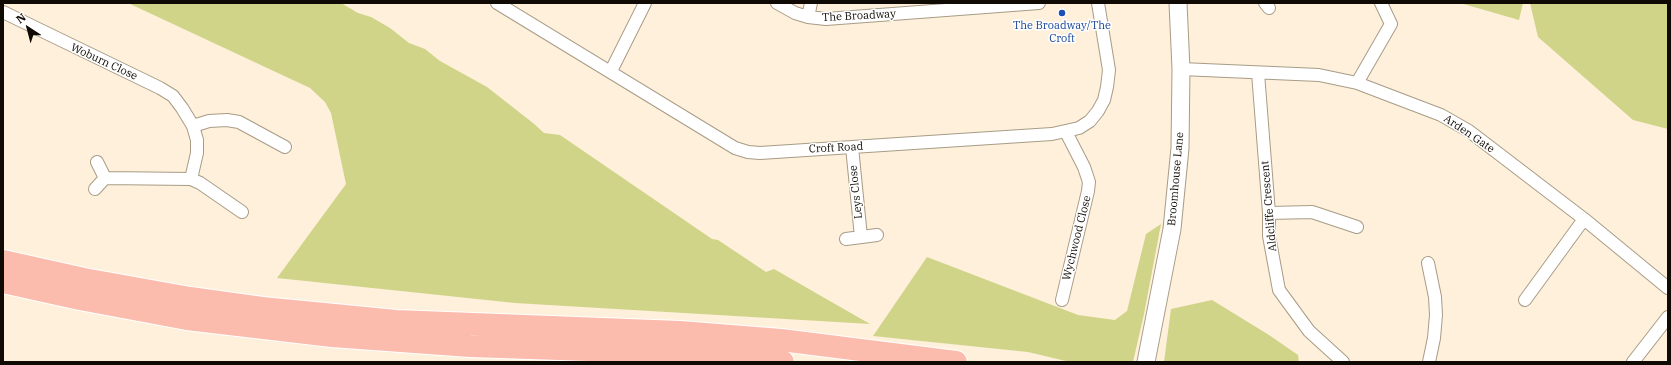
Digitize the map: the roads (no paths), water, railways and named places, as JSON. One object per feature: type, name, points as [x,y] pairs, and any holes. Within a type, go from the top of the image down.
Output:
[{"type":"highway","points":[[3,261],[84,279],[190,298],[262,308],[396,320],[595,327],[695,333],[788,341],[956,362]]},
{"type":"highway","points":[[3,282],[80,299],[187,319],[324,335],[470,346],[678,353],[783,362]]},
{"type":"street","name":"Croft Road","points":[[497,3],[611,71],[735,148],[748,152],[760,153],[1066,132],[1079,128],[1090,121],[1098,110],[1106,94],[1108,70],[1098,3]]},
{"type":"street","points":[[611,71],[645,3]]},
{"type":"street","name":"The Broadway","points":[[777,3],[794,13],[808,17],[826,19],[1032,3]]},
{"type":"street","points":[[808,17],[811,3]]},
{"type":"street","name":"Broomhouse Lane","points":[[1147,358],[1172,229],[1180,148],[1181,69],[1178,3]]},
{"type":"street","points":[[1357,83],[1392,24],[1381,3]]},
{"type":"street","name":"Woburn Close","points":[[3,12],[160,88],[173,96],[194,126],[197,140],[197,153],[190,179]]},
{"type":"street","name":"Arden Gate","points":[[1181,69],[1319,75],[1357,83],[1441,115],[1469,131],[1584,219],[1668,288]]},
{"type":"street","name":"Aldcliffe Crescent","points":[[1258,73],[1269,213],[1269,236],[1279,290],[1309,331],[1343,362]]},
{"type":"street","points":[[194,126],[209,121],[227,120],[239,122],[285,147]]},
{"type":"street","name":"Wychwood Close","points":[[1062,300],[1089,182],[1084,167],[1066,132]]},
{"type":"street","name":"Leys Close","points":[[852,147],[861,237]]},
{"type":"street","points":[[97,162],[105,178]]},
{"type":"street","points":[[95,189],[105,178],[190,179],[200,183],[242,212]]},
{"type":"street","points":[[1269,213],[1312,212],[1357,227]]},
{"type":"street","points":[[1525,300],[1584,219]]},
{"type":"street","points":[[846,239],[877,235]]},
{"type":"street","points":[[1428,263],[1435,297],[1436,314],[1434,338],[1429,362]]},
{"type":"street","points":[[1633,362],[1668,317]]},
{"type":"place","name":"The Broadway/The Croft","points":[[1062,13]]}]
